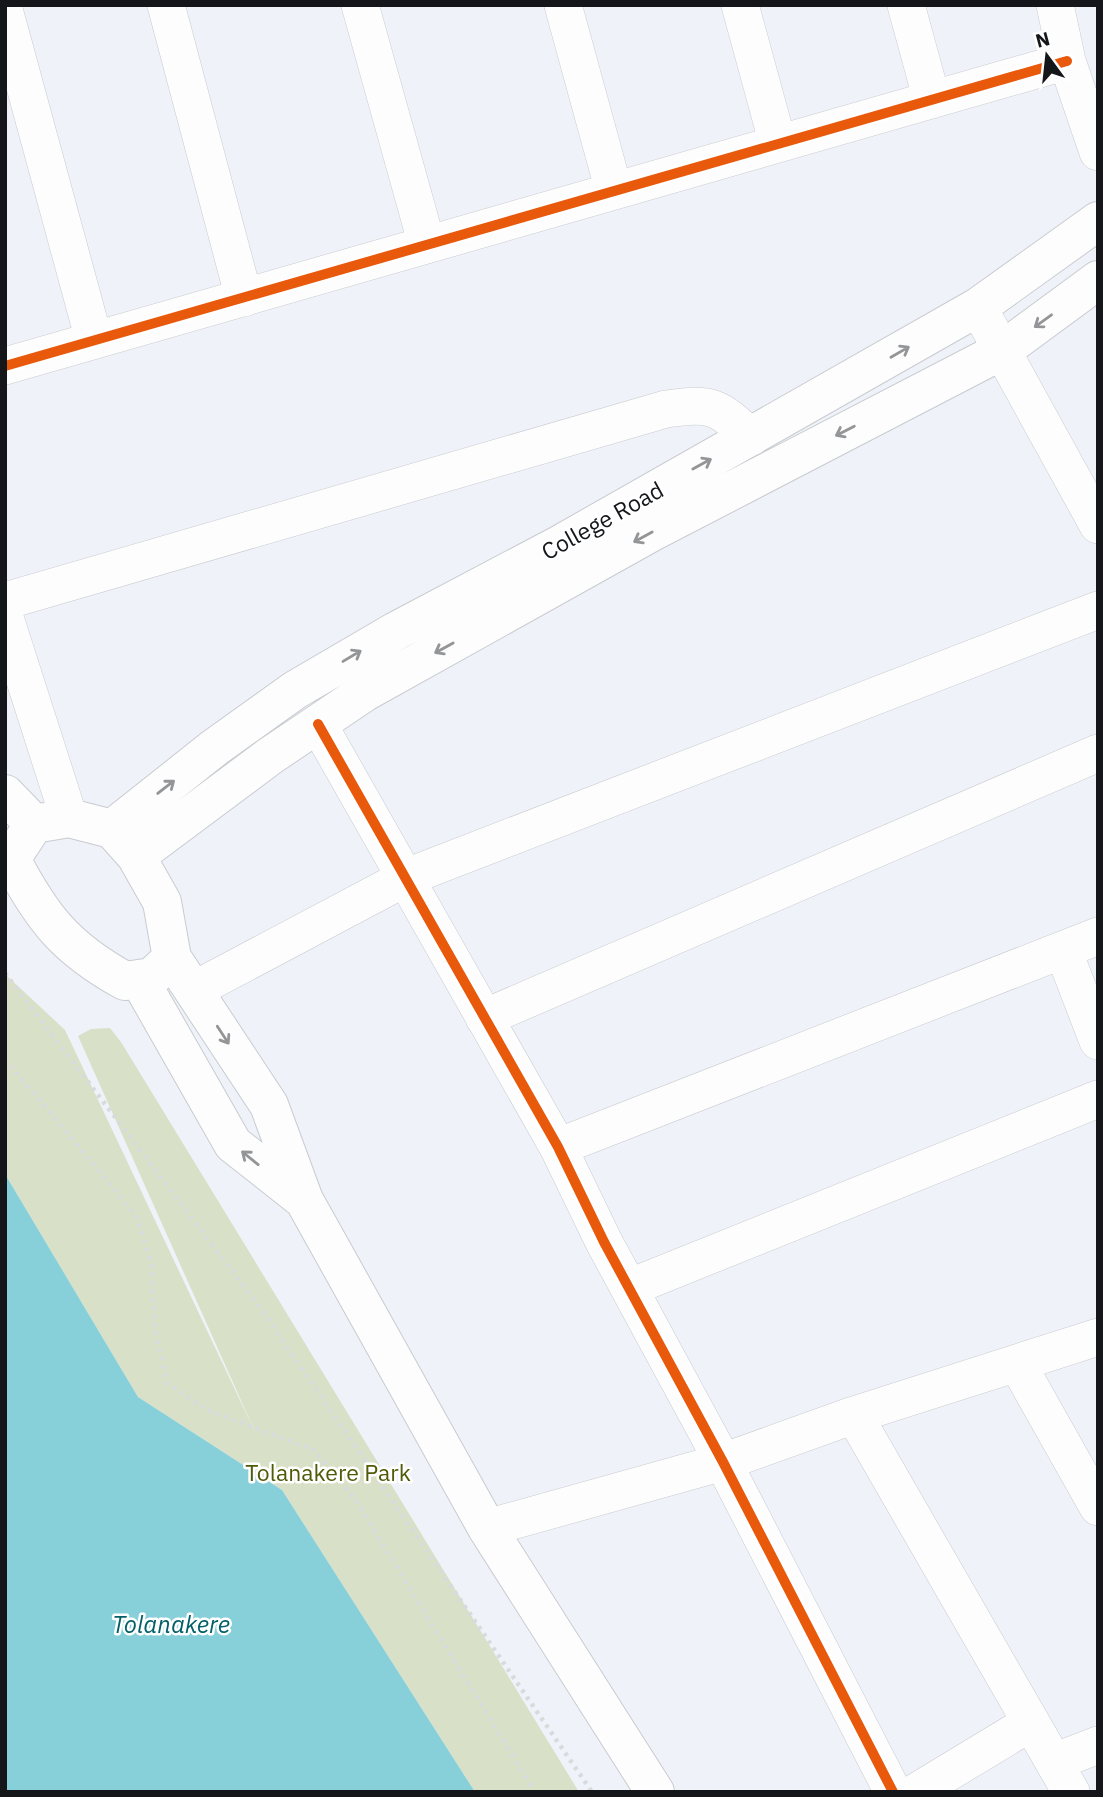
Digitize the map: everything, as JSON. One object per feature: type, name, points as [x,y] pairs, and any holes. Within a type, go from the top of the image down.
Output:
[{"type":"main road","name":"College Road","points":[[124,843],[214,748],[295,690],[396,631],[559,545],[978,307],[1098,221]]},
{"type":"main road","name":"College Road","points":[[124,843],[318,724],[365,692],[652,531],[1003,350],[1098,280]]},
{"type":"main road","points":[[5,794],[52,821],[124,843],[162,902],[172,957],[269,1105],[303,1200],[487,1528],[655,1792]]},
{"type":"main road","points":[[52,821],[8,857],[33,900],[64,940],[125,981],[152,976],[172,957]]},
{"type":"main road","points":[[139,979],[233,1144],[303,1200]]},
{"type":"street","points":[[166,5],[244,298]]},
{"type":"street","points":[[360,5],[427,245]]},
{"type":"street","points":[[563,5],[614,191]]},
{"type":"street","points":[[740,5],[778,144]]},
{"type":"street","points":[[906,5],[932,100]]},
{"type":"street","points":[[1055,5],[1068,61],[1098,152]]},
{"type":"street","points":[[5,13],[94,340]]},
{"type":"street","points":[[5,366],[1068,61]]},
{"type":"street","points":[[978,307],[1098,525]]},
{"type":"street","points":[[5,601],[666,409],[703,404],[725,413],[751,437]]},
{"type":"street","points":[[194,990],[407,877],[1098,610]]},
{"type":"street","points":[[5,618],[52,821]]},
{"type":"street","points":[[318,724],[558,1147],[604,1242],[631,1287],[723,1462],[893,1792]]},
{"type":"street","points":[[484,1018],[1098,753]]},
{"type":"street","points":[[558,1147],[1098,936]]},
{"type":"street","points":[[1063,950],[1098,1041]]},
{"type":"street","points":[[631,1287],[1098,1099]]},
{"type":"street","points":[[487,1528],[723,1462],[854,1415],[1018,1365],[1098,1337]]},
{"type":"street","points":[[1018,1365],[1098,1507]]},
{"type":"street","points":[[854,1415],[1063,1777],[1098,1745]]},
{"type":"street","points":[[916,1792],[1030,1723]]},
{"type":"path","points":[[5,972],[259,1306],[592,1792]]},
{"type":"path","points":[[5,1059],[136,1215],[151,1263],[155,1330],[167,1383],[207,1410],[314,1450],[355,1499],[535,1792]]},
{"type":"green space","name":"Tolanakere Park","points":[[5,974],[65,1030],[256,1434],[78,1036],[91,1029],[110,1028],[121,1042],[579,1792],[475,1792],[282,1490],[138,1397],[5,1174]]},
{"type":"water","name":"Tolanakere","points":[[5,1174],[138,1397],[282,1490],[475,1792],[5,1792]]},
{"type":"cycle path","points":[[5,366],[1067,61]]},
{"type":"cycle path","points":[[318,724],[558,1147],[604,1242],[723,1462],[893,1792]]}]
